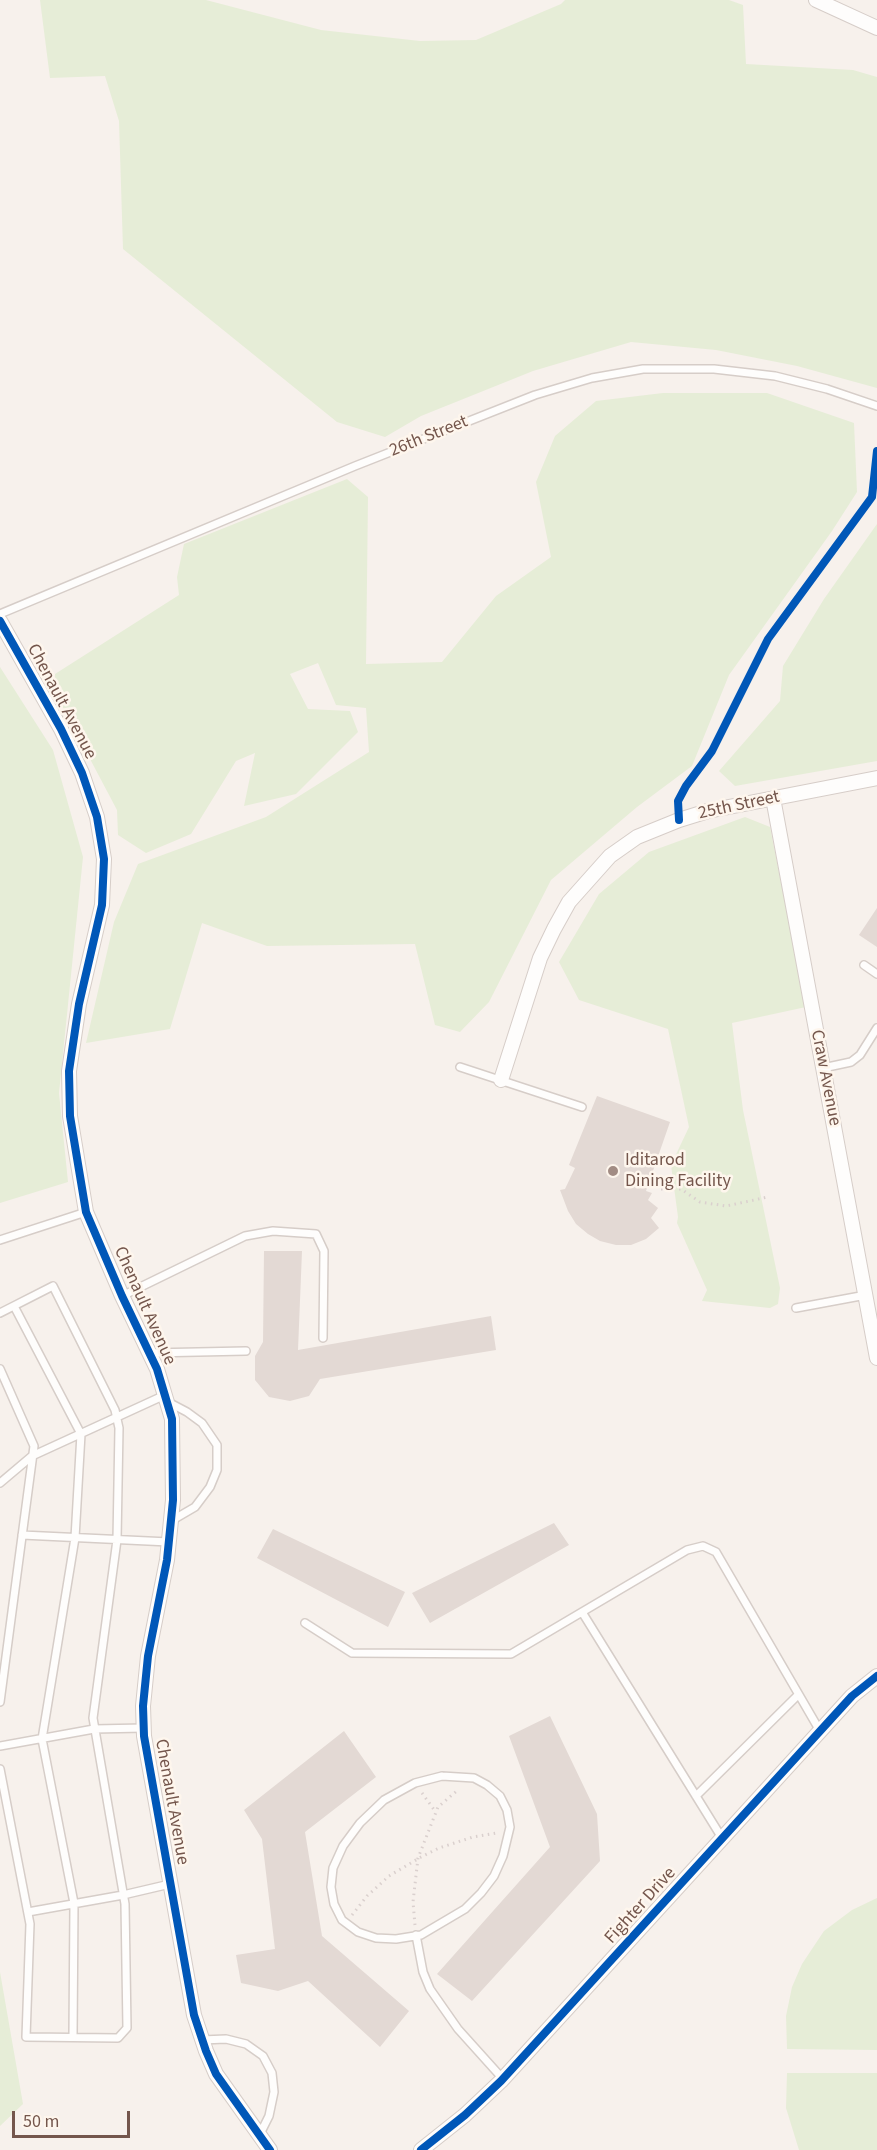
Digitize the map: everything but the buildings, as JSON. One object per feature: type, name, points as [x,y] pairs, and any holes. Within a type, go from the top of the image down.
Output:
[{"type":"street","points":[[816,0],[877,28]]},
{"type":"street","name":"Chenault Avenue","points":[[0,621],[61,729],[82,773],[97,817],[105,859],[102,904],[79,1004],[69,1071],[69,1116],[86,1212],[122,1296],[157,1369],[172,1419],[173,1500],[169,1542],[148,1656],[143,1706],[144,1728],[190,1996],[202,2040],[216,2074],[270,2150]]},
{"type":"street","name":"25th Street","points":[[501,1080],[540,958],[569,902],[610,856],[637,837],[679,819],[708,811],[877,778]]},
{"type":"street","name":"Craw Avenue","points":[[773,798],[877,1358]]},
{"type":"street","name":"Fighter Drive","points":[[421,2150],[465,2115],[503,2079],[852,1696],[877,1676]]},
{"type":"lane","name":"26th Street","points":[[0,614],[534,395],[592,378],[642,369],[714,369],[775,376],[877,406]]},
{"type":"lane","points":[[864,965],[877,974]]},
{"type":"lane","points":[[823,1068],[851,1062],[860,1055],[877,1028]]},
{"type":"lane","points":[[460,1067],[582,1107]]},
{"type":"lane","points":[[0,1240],[86,1212]]},
{"type":"lane","points":[[122,1296],[244,1236],[273,1231],[316,1233],[324,1251],[323,1338]]},
{"type":"lane","points":[[0,1313],[53,1286],[115,1410],[119,1428],[117,1540],[93,1718],[125,1904],[127,2028],[118,2038],[26,2037],[30,1924],[0,1769]]},
{"type":"lane","points":[[796,1308],[866,1295]]},
{"type":"lane","points":[[14,1306],[81,1434],[75,1538],[42,1739],[74,1903],[73,2037]]},
{"type":"lane","points":[[150,1353],[246,1351]]},
{"type":"lane","points":[[0,1369],[34,1446],[0,1702]]},
{"type":"lane","points":[[0,1483],[33,1456],[117,1418],[166,1399],[202,1423],[217,1445],[217,1470],[210,1487],[195,1507],[171,1521]]},
{"type":"lane","points":[[22,1535],[169,1542]]},
{"type":"lane","points":[[305,1623],[352,1653],[511,1654],[687,1550],[703,1546],[716,1552],[820,1731]]},
{"type":"lane","points":[[582,1612],[722,1838]]},
{"type":"lane","points":[[696,1796],[798,1695]]},
{"type":"lane","points":[[0,1746],[94,1729],[144,1728]]},
{"type":"lane","points":[[442,1776],[474,1778],[500,1796],[507,1810],[510,1827],[503,1856],[494,1876],[482,1893],[465,1909],[447,1921],[416,1935],[396,1939],[376,1938],[358,1932],[345,1923],[334,1904],[331,1887],[333,1868],[343,1845],[360,1822],[384,1800],[415,1783],[442,1776]]},
{"type":"lane","points":[[28,1912],[170,1884]]},
{"type":"lane","points":[[416,1935],[423,1972],[430,1989],[458,2029],[503,2079]]},
{"type":"lane","points":[[202,2040],[226,2039],[246,2044],[263,2056],[272,2073],[274,2092],[269,2116],[259,2136]]},
{"type":"path","points":[[661,1189],[681,1189],[700,1202],[726,1206],[768,1197]]},
{"type":"path","points":[[416,1935],[413,1902],[418,1858],[435,1811],[474,1778]]},
{"type":"path","points":[[415,1783],[435,1811]]},
{"type":"path","points":[[345,1923],[389,1876],[418,1858],[473,1837],[488,1834],[509,1835]]},
{"type":"green space","points":[[40,0],[206,0],[321,30],[420,41],[476,40],[561,4],[565,0],[729,0],[743,5],[746,64],[853,70],[877,77],[877,388],[797,366],[716,350],[631,342],[533,371],[421,416],[385,437],[337,422],[123,249],[119,121],[105,76],[50,78]]},
{"type":"green space","points":[[663,393],[767,393],[854,423],[857,492],[832,531],[729,675],[692,766],[637,807],[551,880],[489,1002],[460,1032],[435,1025],[415,944],[267,946],[202,923],[170,1029],[86,1043],[114,922],[138,864],[266,817],[369,752],[366,708],[336,705],[318,663],[290,674],[308,709],[350,711],[358,732],[296,794],[244,806],[255,753],[236,761],[191,834],[146,853],[118,835],[117,810],[53,689],[55,674],[179,595],[177,577],[184,544],[347,479],[368,497],[366,664],[442,662],[496,596],[551,557],[536,482],[555,436],[596,401]]},
{"type":"green space","points":[[877,524],[877,761],[735,786],[719,771],[780,701],[783,666],[824,599]]},
{"type":"green space","points":[[0,667],[53,750],[83,857],[59,1093],[68,1182],[0,1203]]},
{"type":"green space","points":[[745,817],[770,827],[806,1007],[732,1023],[743,1110],[780,1288],[778,1304],[770,1308],[702,1301],[707,1290],[677,1223],[671,1165],[689,1127],[668,1029],[579,1000],[559,962],[599,894],[649,852]]},
{"type":"green space","points":[[877,1898],[877,2050],[787,2049],[786,2016],[792,1987],[802,1964],[824,1931],[852,1910]]},
{"type":"green space","points":[[0,1972],[23,2104],[0,2126]]},
{"type":"green space","points":[[787,2073],[877,2073],[877,2150],[799,2150],[786,2108]]},
{"type":"cycle path","points":[[679,820],[678,801],[686,786],[712,751],[768,639],[872,497],[877,451]]},
{"type":"cycle path","points":[[0,621],[61,729],[82,773],[97,817],[104,859],[102,905],[79,1004],[69,1071],[70,1116],[86,1212],[122,1296],[157,1369],[172,1419],[173,1500],[167,1560],[148,1656],[143,1706],[144,1736],[194,2015],[216,2074],[270,2150]]},
{"type":"cycle path","points":[[421,2150],[465,2115],[501,2081],[852,1696],[877,1676]]},
{"type":"place","name":"Iditarod Dining Facility","points":[[613,1171]]}]
